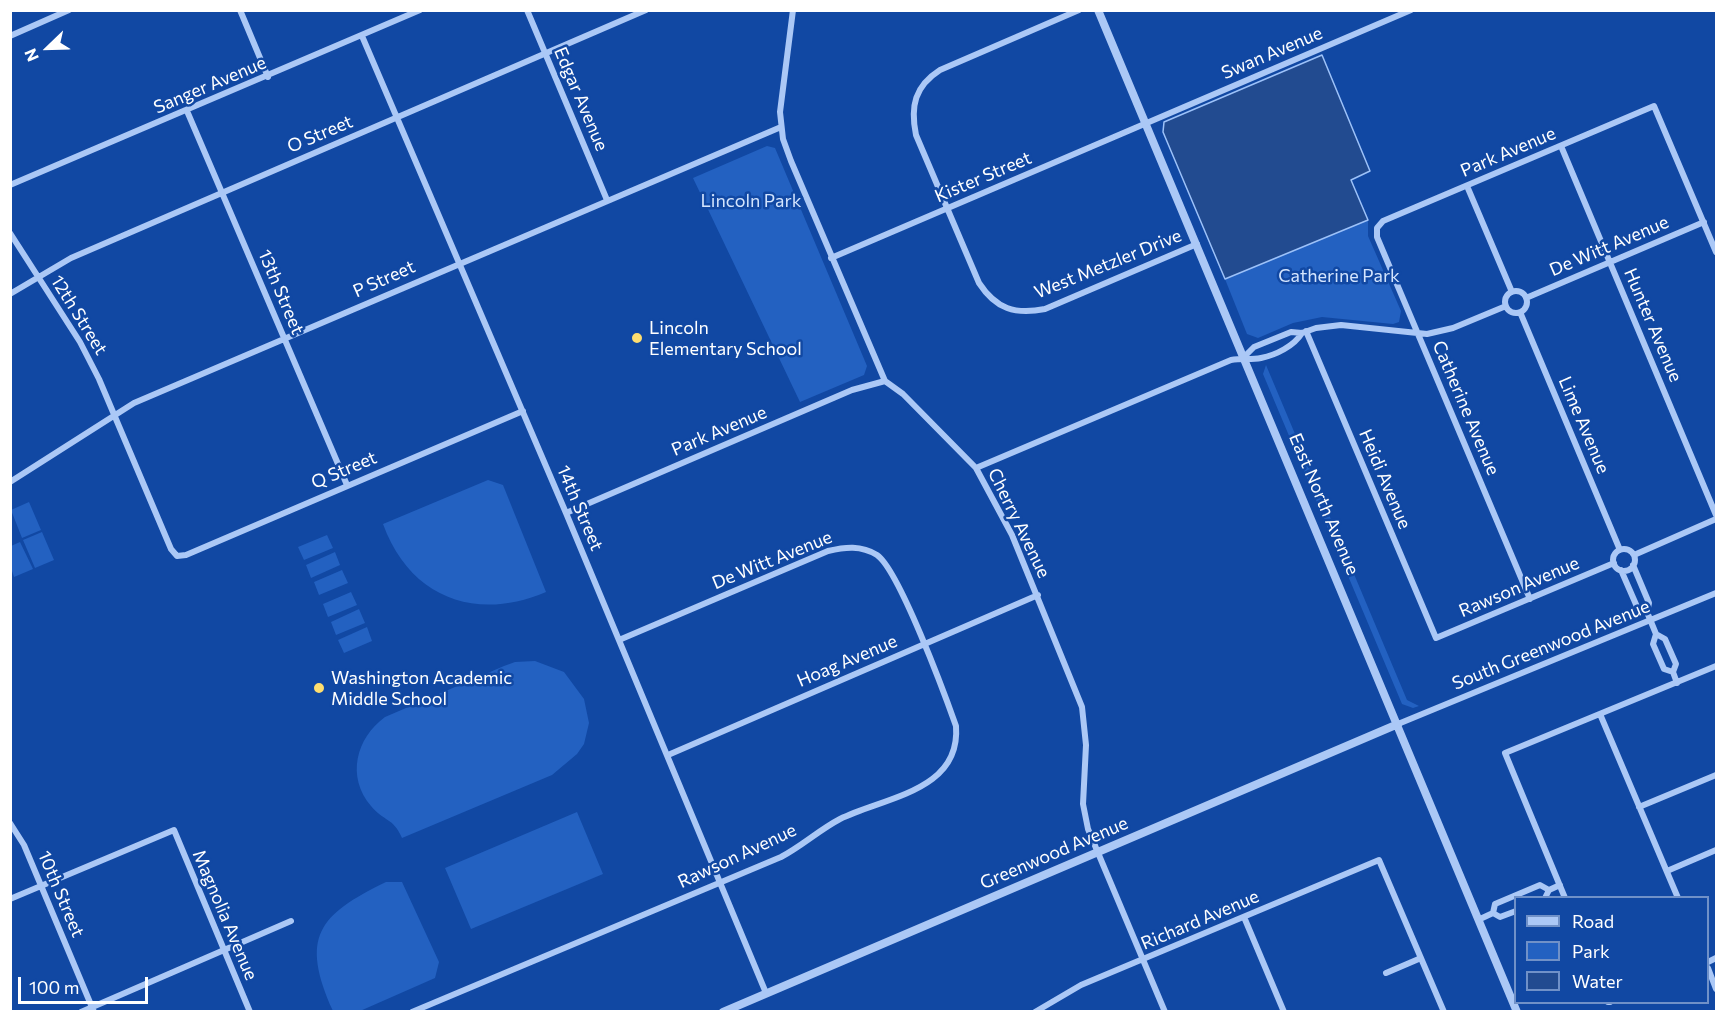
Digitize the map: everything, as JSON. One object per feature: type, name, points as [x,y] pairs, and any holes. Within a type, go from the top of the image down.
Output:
[{"type":"street","points":[[10,36],[69,10]]},
{"type":"street","points":[[240,10],[268,77]]},
{"type":"street","name":"Sanger Avenue","points":[[10,185],[268,77],[420,10]]},
{"type":"street","name":"Edgar Avenue","points":[[527,10],[607,200]]},
{"type":"street","name":"O Street","points":[[10,294],[71,258],[646,10]]},
{"type":"street","name":"Cherry Avenue","points":[[793,10],[781,97],[781,127],[791,161],[885,381],[903,394],[976,468],[1003,515],[1082,707],[1086,745],[1083,804],[1088,830],[1165,1011]]},
{"type":"street","name":"West Metzler Drive","points":[[1079,10],[940,70],[928,78],[918,90],[912,116],[916,135],[987,294],[1000,306],[1016,312],[1045,309],[1197,244]]},
{"type":"street","name":"East North Avenue","points":[[1098,10],[1514,1004]]},
{"type":"street","name":"Swan Avenue","points":[[1145,123],[1411,10]]},
{"type":"street","name":"14th Street","points":[[362,36],[523,411],[766,993]]},
{"type":"street","name":"Park Avenue","points":[[1377,228],[1383,221],[1654,106],[1704,222]]},
{"type":"street","name":"13th Street","points":[[187,111],[347,486]]},
{"type":"street","name":"Kister Street","points":[[831,258],[1145,123]]},
{"type":"street","name":"P Street","points":[[10,482],[134,403],[781,127]]},
{"type":"street","name":"Hunter Avenue","points":[[1561,146],[1716,517]]},
{"type":"street","points":[[1467,186],[1512,292]]},
{"type":"street","points":[[1704,222],[1716,252]]},
{"type":"street","name":"De Witt Avenue","points":[[1526,298],[1704,222]]},
{"type":"street","name":"Catherine Avenue","points":[[1377,228],[1377,237],[1530,599]]},
{"type":"street","name":"12th Street","points":[[10,233],[87,355],[115,415],[171,549],[177,556]]},
{"type":"street","points":[[1512,292],[1520,292],[1526,298],[1525,307],[1520,312],[1510,311],[1506,306],[1505,299],[1512,292]]},
{"type":"street","points":[[976,468],[1244,357],[1254,347],[1291,332],[1304,332],[1341,325],[1419,333],[1452,328],[1506,306]]},
{"type":"street","name":"Lime Avenue","points":[[1520,312],[1620,550]]},
{"type":"street","points":[[1244,357],[1260,359],[1296,344],[1304,332]]},
{"type":"street","name":"Heidi Avenue","points":[[1304,332],[1436,638]]},
{"type":"street","name":"Park Avenue","points":[[566,513],[852,390],[885,381]]},
{"type":"street","name":"Q Street","points":[[177,556],[186,555],[523,411]]},
{"type":"street","points":[[1634,555],[1716,517]]},
{"type":"street","name":"De Witt Avenue","points":[[619,640],[828,551],[855,547],[878,556],[888,566],[923,645]]},
{"type":"street","points":[[1634,555],[1627,550],[1620,550],[1615,554],[1614,563],[1621,570],[1638,609],[1647,612]]},
{"type":"street","points":[[1634,555],[1633,565],[1649,603],[1647,612],[1656,634],[1653,644],[1664,669],[1672,672],[1677,682]]},
{"type":"street","name":"Rawson Avenue","points":[[1436,638],[1614,563]]},
{"type":"street","points":[[1621,570],[1630,569],[1633,565]]},
{"type":"street","name":"South Greenwood Avenue","points":[[1398,724],[1716,593]]},
{"type":"street","name":"Hoag Avenue","points":[[668,755],[1038,596]]},
{"type":"street","points":[[1656,634],[1665,639],[1676,664],[1672,672]]},
{"type":"street","name":"Rawson Avenue","points":[[412,1011],[781,857],[834,822],[927,783],[944,771],[954,752],[956,726],[923,645]]},
{"type":"street","points":[[1565,896],[1505,753],[1716,666]]},
{"type":"street","points":[[1600,714],[1678,896]]},
{"type":"street","name":"Greenwood Avenue","points":[[723,1011],[1398,724]]},
{"type":"street","points":[[1639,807],[1716,775]]},
{"type":"street","name":"10th Street","points":[[10,823],[24,845],[93,1009]]},
{"type":"street","name":"Magnolia Avenue","points":[[41,886],[174,830],[250,1011]]},
{"type":"street","points":[[1667,871],[1716,850]]},
{"type":"street","name":"Richard Avenue","points":[[1035,1011],[1067,992],[1379,860],[1421,958]]},
{"type":"street","points":[[1493,913],[1495,904],[1540,885],[1549,890]]},
{"type":"street","points":[[1546,896],[1549,890],[1560,885]]},
{"type":"street","points":[[10,899],[41,886]]},
{"type":"street","points":[[1493,913],[1500,917],[1514,911]]},
{"type":"street","points":[[1480,919],[1493,913]]},
{"type":"street","points":[[1244,917],[1284,1011]]},
{"type":"street","points":[[81,1011],[93,1009],[291,921]]},
{"type":"street","points":[[1386,973],[1421,958],[1444,1011]]},
{"type":"street","points":[[1709,973],[1716,989]]},
{"type":"green space","name":"Lincoln Park","points":[[767,146],[775,148],[867,366],[864,375],[800,402],[693,178]]},
{"type":"green space","name":"Catherine Park","points":[[1368,220],[1368,236],[1401,311],[1399,322],[1393,324],[1322,317],[1293,323],[1258,338],[1247,334],[1225,279]]},
{"type":"green space","points":[[1266,365],[1407,700],[1419,706],[1413,708],[1402,704],[1263,374]]},
{"type":"green space","points":[[488,480],[503,485],[546,592],[520,601],[495,604],[471,603],[448,597],[428,586],[410,570],[395,549],[383,524]]},
{"type":"green space","points":[[29,502],[41,530],[22,538],[11,510]]},
{"type":"green space","points":[[42,532],[54,560],[35,568],[23,540]]},
{"type":"green space","points":[[327,535],[333,548],[304,560],[298,547]]},
{"type":"green space","points":[[20,542],[33,569],[14,577],[11,568],[11,546]]},
{"type":"green space","points":[[335,552],[340,565],[311,578],[306,565]]},
{"type":"green space","points":[[342,570],[348,583],[319,595],[314,582]]},
{"type":"green space","points":[[351,592],[357,605],[328,617],[323,604]]},
{"type":"green space","points":[[359,609],[365,623],[336,635],[331,622]]},
{"type":"green space","points":[[367,627],[372,641],[344,653],[338,640]]},
{"type":"green space","points":[[535,661],[564,672],[584,699],[589,723],[584,744],[577,754],[552,775],[402,838],[395,826],[380,815],[363,795],[357,771],[361,747],[367,736],[385,717],[504,666],[515,662]]},
{"type":"green space","points":[[577,812],[603,874],[471,929],[445,868]]},
{"type":"green space","points":[[386,882],[402,882],[439,962],[435,978],[360,1011],[333,1011],[323,986],[318,964],[317,946],[322,931],[331,918],[344,906]]},
{"type":"water","points":[[1322,55],[1370,171],[1351,180],[1368,220],[1225,279],[1163,132],[1164,122]]},
{"type":"place","name":"Lincoln Elementary School","points":[[637,338]]},
{"type":"place","name":"Washington Academic Middle School","points":[[319,688]]}]
